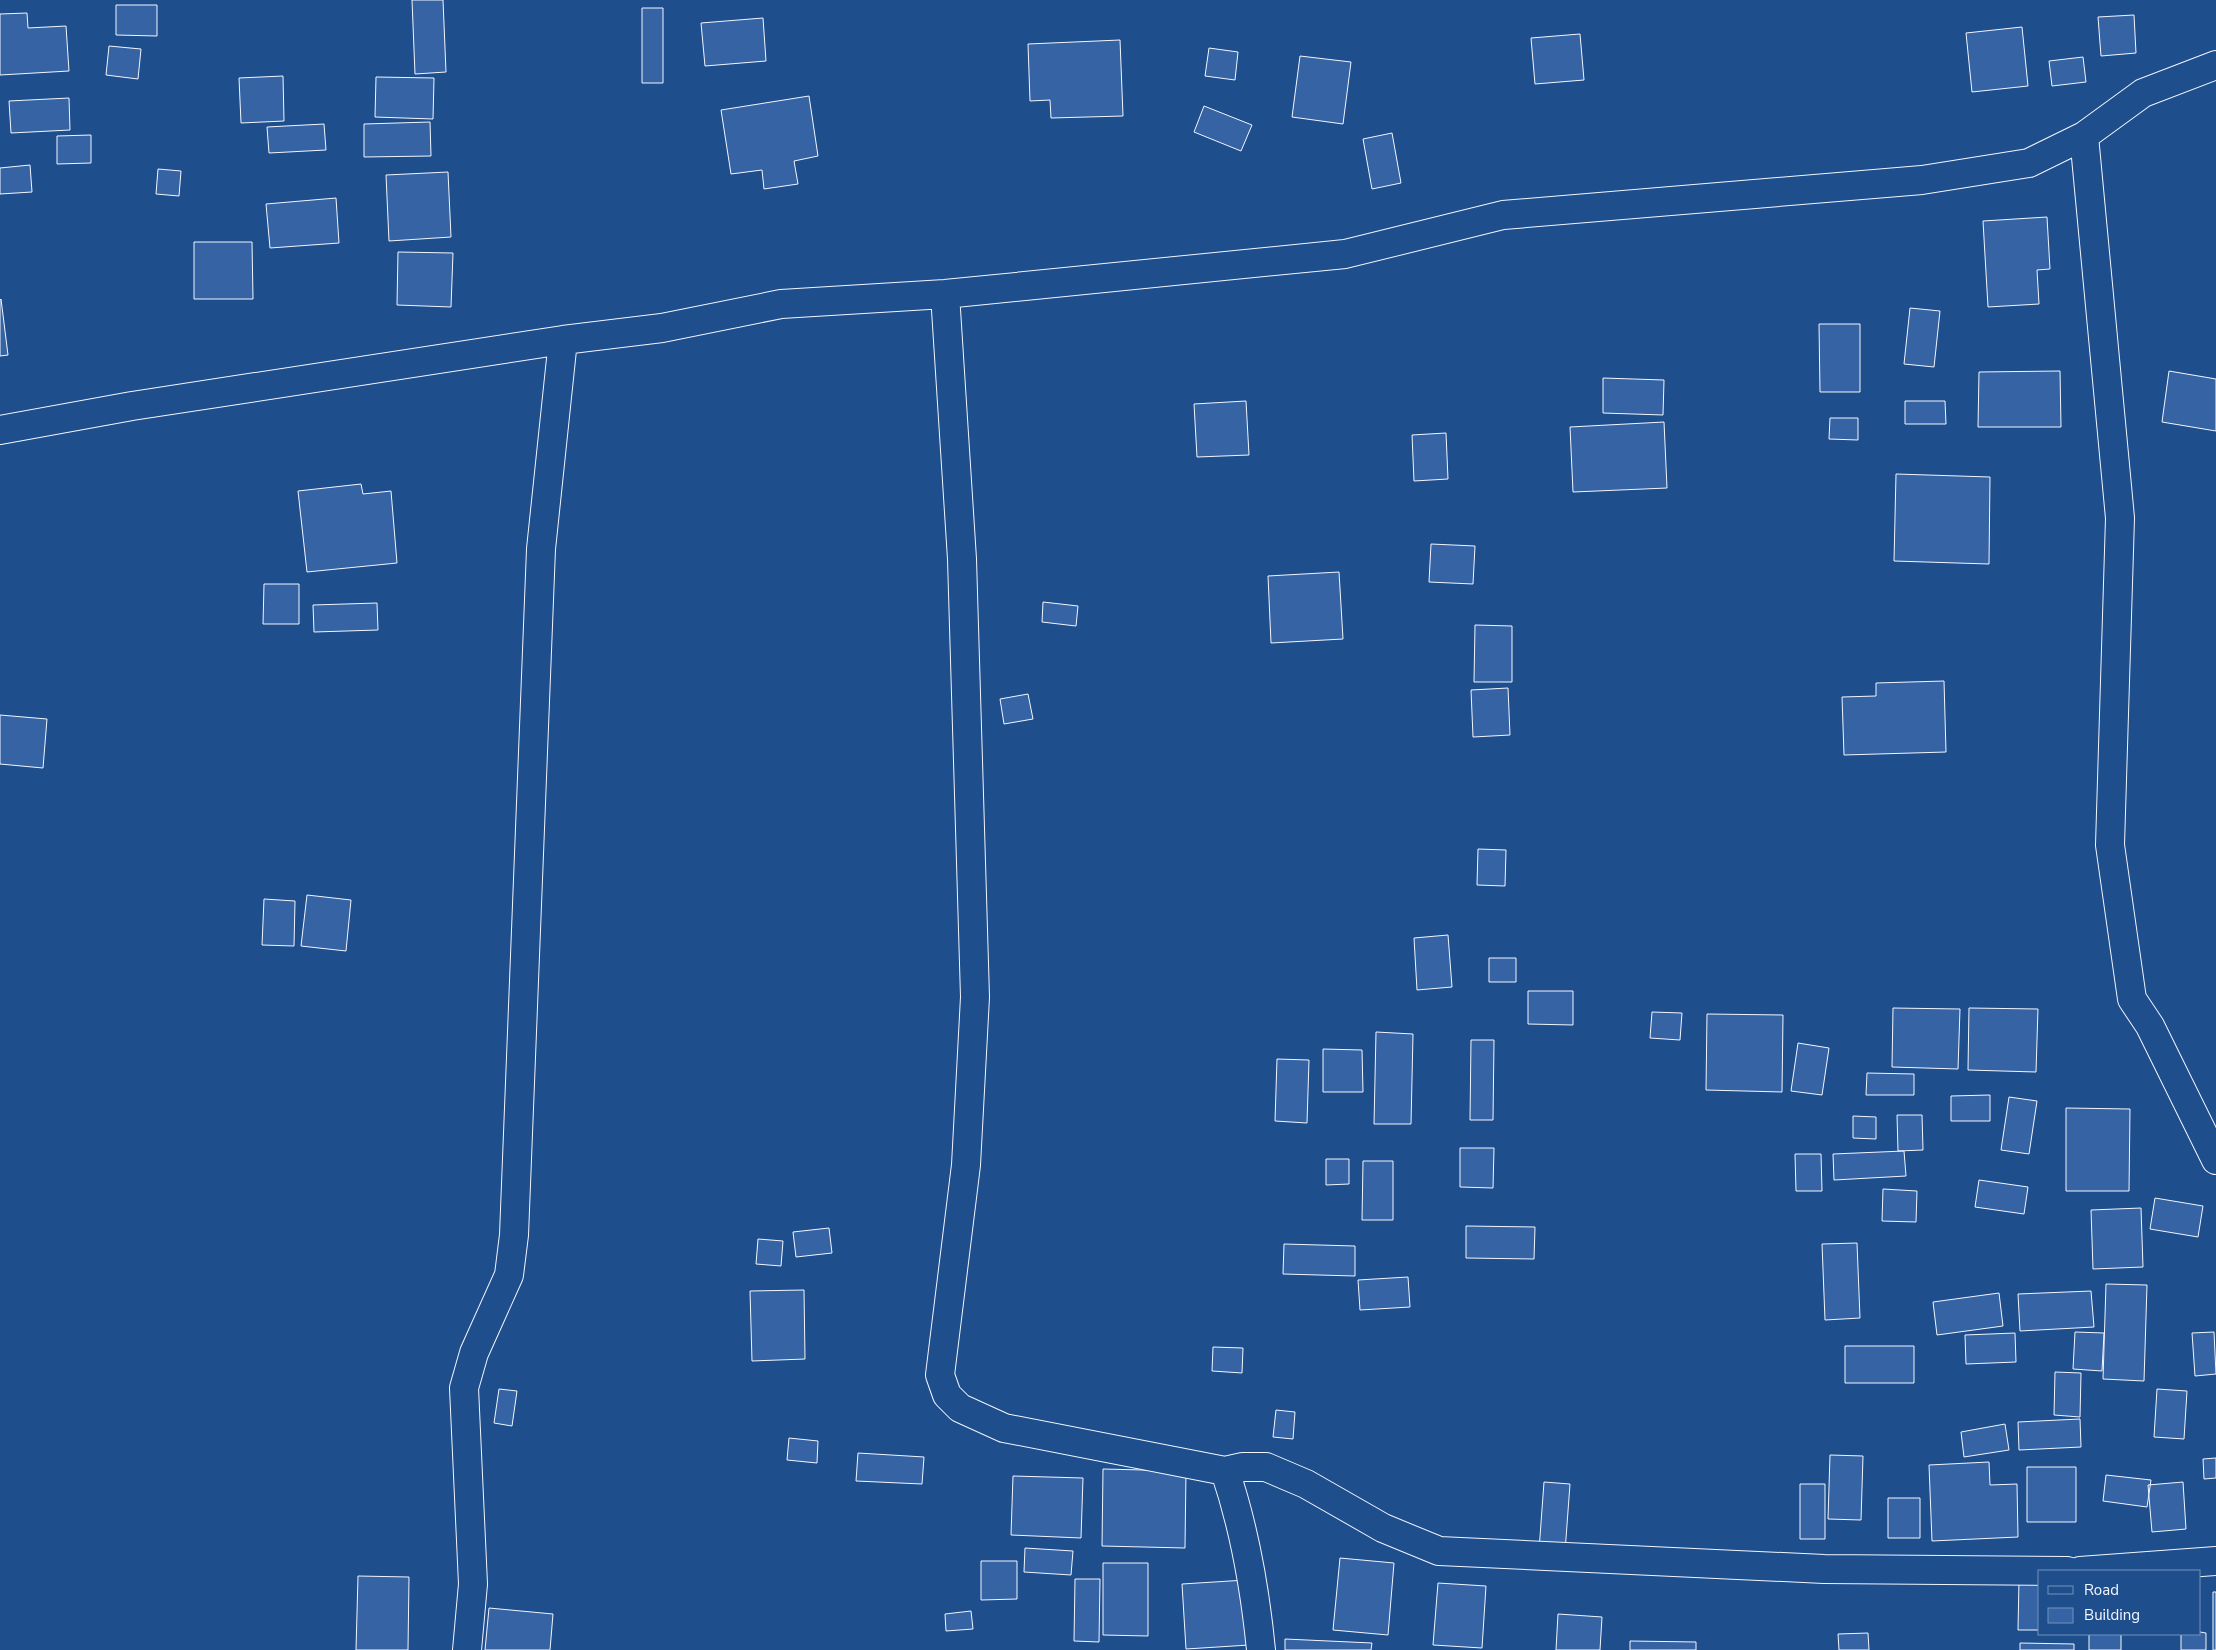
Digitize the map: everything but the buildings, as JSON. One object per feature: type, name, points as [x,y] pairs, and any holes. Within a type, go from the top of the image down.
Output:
[{"type":"street","points":[[0,430],[132,406],[562,340],[662,328],[781,304],[945,294],[1345,254],[1503,215],[1922,180],[2029,163],[2084,136],[2143,93],[2216,65]]},
{"type":"street","points":[[2084,136],[2120,518],[2110,844],[2132,999],[2150,1026],[2216,1160]]},
{"type":"street","points":[[945,294],[962,560],[975,997],[966,1164],[940,1375],[947,1395],[960,1408],[1004,1428],[1225,1471],[1243,1467],[1266,1467],[1306,1484],[1383,1528],[1439,1551],[1824,1569],[2038,1571]]},
{"type":"street","points":[[467,1650],[473,1584],[464,1388],[474,1353],[509,1276],[514,1235],[541,549],[562,340]]},
{"type":"street","points":[[1225,1471],[1237,1507],[1245,1542],[1256,1598],[1261,1650]]},
{"type":"street","points":[[2094,1570],[2216,1561]]}]
